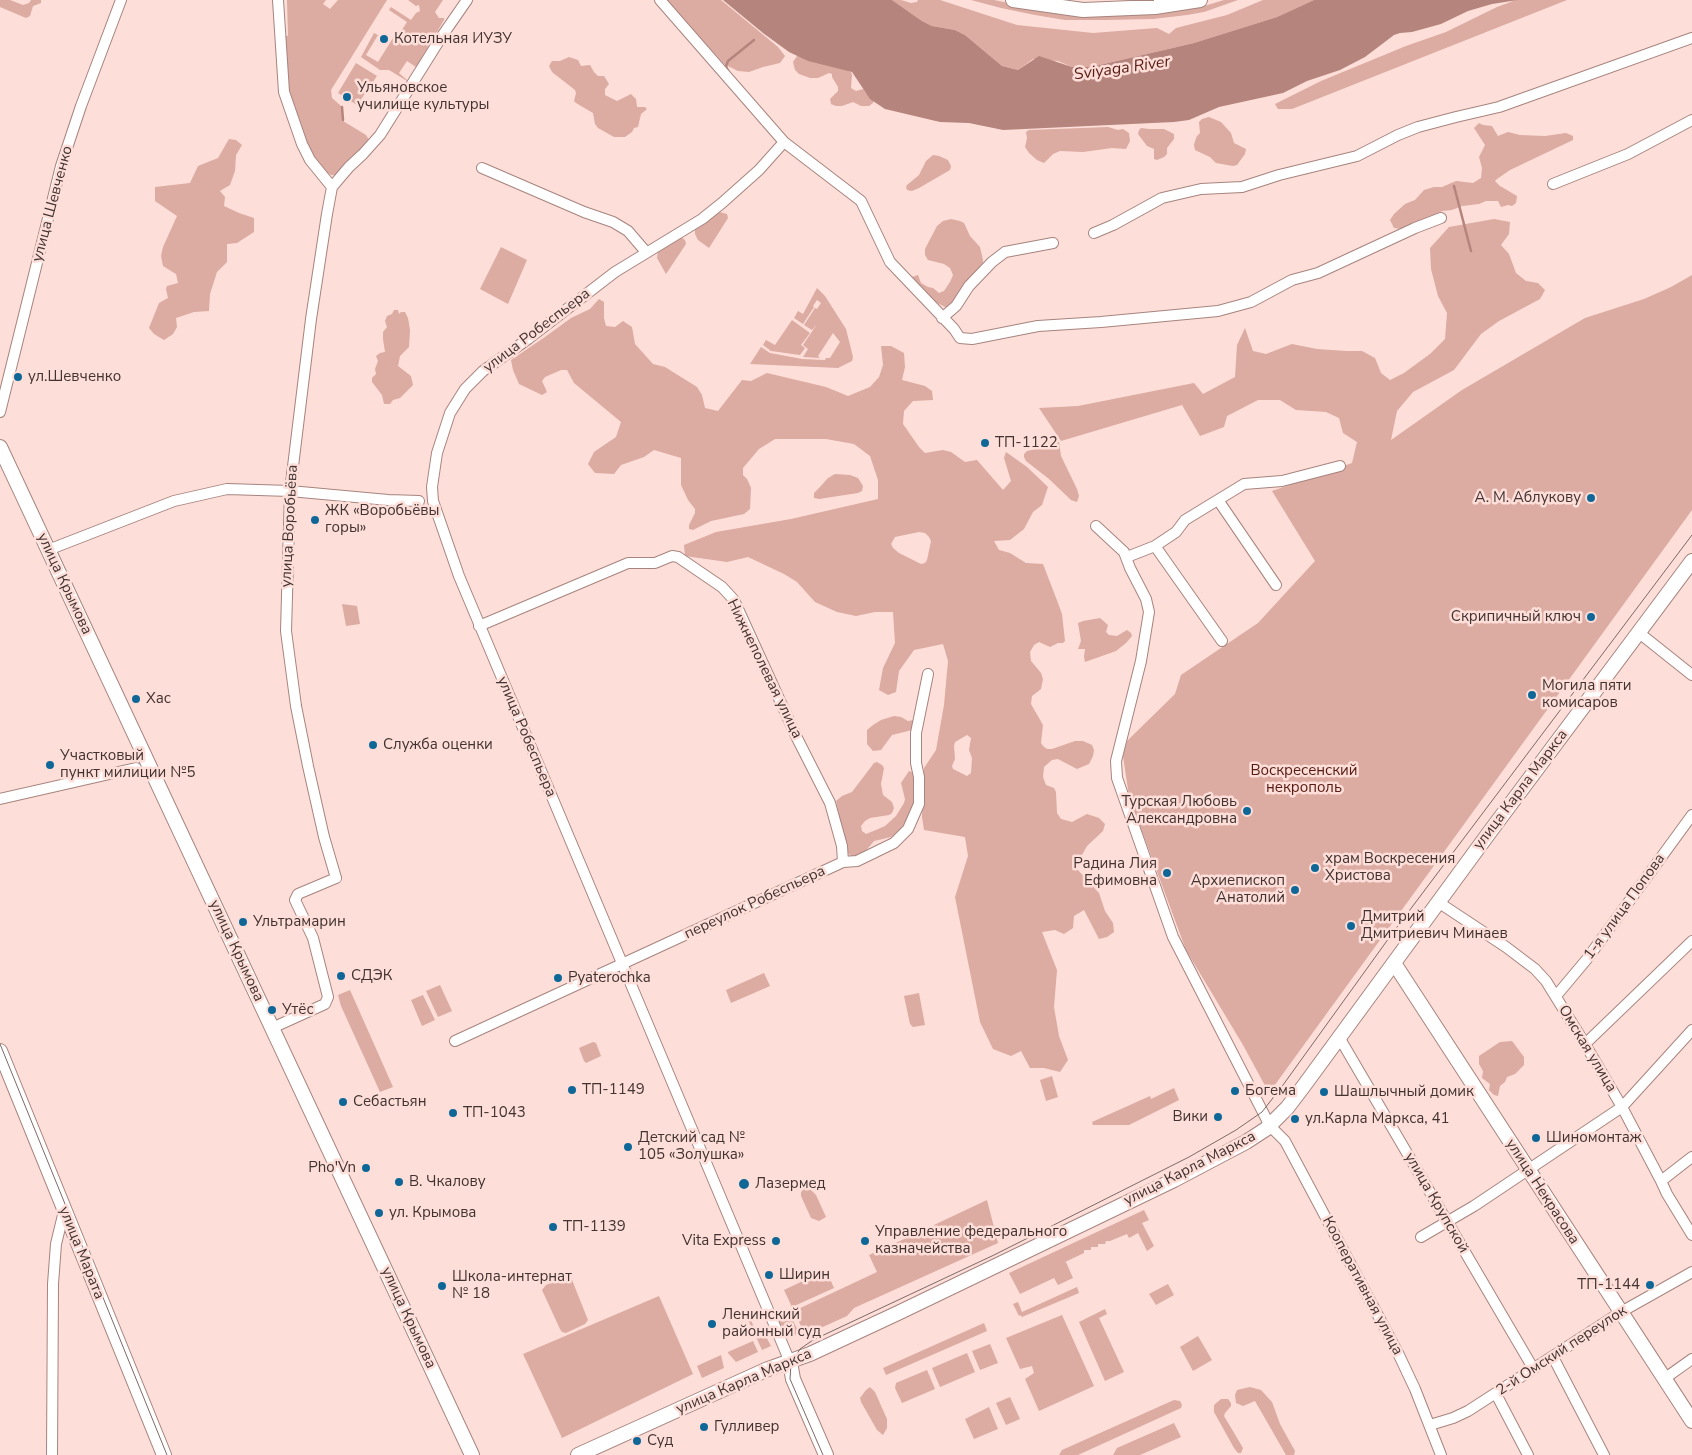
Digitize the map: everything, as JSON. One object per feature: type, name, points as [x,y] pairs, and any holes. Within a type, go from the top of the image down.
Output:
[{"type":"street","name":"улица Шевченко","points":[[0,412],[61,166],[80,106],[120,0]]},
{"type":"street","points":[[278,0],[284,92],[302,144],[310,160],[332,187],[380,135],[442,36],[467,0]]},
{"type":"street","points":[[660,0],[784,142],[861,201],[890,262],[954,329],[960,338],[972,339],[1038,326],[1218,311],[1251,302],[1292,280],[1318,273],[1441,218]]},
{"type":"street","points":[[1013,0],[1091,10],[1155,7],[1200,0]]},
{"type":"street","points":[[1094,232],[1113,225],[1162,198],[1201,189],[1242,187],[1279,175],[1357,156],[1412,130],[1456,116],[1499,107],[1692,38]]},
{"type":"street","points":[[1554,184],[1628,154],[1692,120]]},
{"type":"street","name":"улица Робеспьера","points":[[784,142],[759,170],[702,219],[615,272],[483,371],[465,389],[450,413],[437,453],[432,487],[433,501],[454,564],[479,626],[790,1362],[793,1379],[826,1455]]},
{"type":"street","points":[[482,168],[584,212],[613,222],[628,230],[646,252]]},
{"type":"street","name":"улица Воробьёва","points":[[272,1028],[324,1004],[328,998],[313,938],[295,900],[298,894],[336,878],[324,837],[296,706],[286,631],[290,491],[311,319],[332,187]]},
{"type":"street","points":[[942,318],[956,306],[969,286],[992,262],[1005,252],[1054,243]]},
{"type":"street","name":"улица Крымова","points":[[0,447],[472,1455]]},
{"type":"street","points":[[1096,526],[1127,557],[1155,546],[1176,532],[1185,520],[1244,484],[1282,481],[1340,466]]},
{"type":"street","points":[[48,550],[174,501],[227,489],[290,491],[419,501]]},
{"type":"street","points":[[1218,500],[1276,585]]},
{"type":"street","points":[[1155,546],[1222,641]]},
{"type":"street","name":"Нижнеполевая улица","points":[[479,626],[628,563],[655,563],[672,556],[678,558],[722,587],[734,600],[797,738],[830,803],[842,846],[843,862]]},
{"type":"street","name":"Кооперативная улица","points":[[1127,557],[1130,568],[1146,599],[1149,612],[1141,661],[1116,761],[1117,778],[1173,938],[1270,1126],[1285,1141],[1416,1389],[1440,1455]]},
{"type":"street","name":"улица Карла Маркса","points":[[578,1455],[768,1369],[810,1354],[872,1326],[1158,1188],[1246,1142],[1270,1126],[1287,1108],[1692,561]]},
{"type":"street","points":[[1638,632],[1692,675]]},
{"type":"street","name":"переулок Робеспьера","points":[[455,1041],[843,862],[857,861],[894,843],[908,829],[919,804],[916,734],[928,674]]},
{"type":"street","points":[[0,799],[136,768]]},
{"type":"street","name":"1-я улица Попова","points":[[1556,996],[1587,959],[1692,815]]},
{"type":"street","name":"Омская улица","points":[[1438,902],[1534,968],[1546,981],[1622,1107],[1667,1194],[1692,1235]]},
{"type":"street","points":[[1585,1044],[1692,942]]},
{"type":"street","name":"улица Некрасова","points":[[1394,963],[1692,1421]]},
{"type":"street","points":[[1421,1237],[1474,1206],[1622,1107],[1692,1030]]},
{"type":"street","name":"улица Крупской","points":[[1339,1037],[1533,1368]]},
{"type":"street","name":"улица Марата","points":[[0,1051],[164,1455]]},
{"type":"street","points":[[1661,1181],[1692,1157]]},
{"type":"street","points":[[52,1455],[53,1284],[56,1244],[64,1211]]},
{"type":"street","name":"2-й Омский переулок","points":[[1430,1425],[1453,1418],[1496,1394],[1621,1312],[1692,1272]]},
{"type":"street","points":[[1553,1357],[1604,1455]]},
{"type":"street","points":[[1664,1379],[1692,1359]]},
{"type":"street","points":[[1496,1394],[1528,1455]]},
{"type":"green space","points":[[0,0],[10,0],[23,5],[31,0],[41,0],[41,3],[33,6],[30,16],[26,18],[0,7]]},
{"type":"green space","points":[[287,0],[326,0],[323,4],[330,9],[338,0],[387,0],[331,90],[332,98],[341,106],[343,121],[366,135],[369,140],[336,175],[331,175],[324,170],[306,144],[286,82],[284,35],[288,36]]},
{"type":"green space","points":[[408,0],[443,0],[435,12],[439,18],[444,18],[444,20],[416,67],[407,61],[399,73],[407,81],[389,70],[380,70],[361,57],[374,33],[378,35],[366,55],[378,62],[393,38],[396,39],[407,22],[389,10],[391,7],[411,20],[420,11],[419,5],[416,6]]},
{"type":"green space","points":[[666,0],[721,0],[778,47],[785,56],[780,63],[749,72],[738,71],[724,64]]},
{"type":"green space","points":[[892,0],[911,3],[918,0],[940,0],[1017,25],[1093,33],[1157,28],[1169,34],[1176,28],[1227,15],[1263,0],[1314,0],[1277,17],[1194,43],[1091,67],[1072,67],[1058,61],[1033,59],[1018,70],[1002,66],[965,35],[955,30],[932,26]]},
{"type":"green space","points":[[971,0],[994,0],[1037,9],[1159,13],[1201,7],[1224,0],[1238,0],[1204,12],[1153,19],[1065,20],[1001,8]]},
{"type":"green space","points":[[1516,0],[1567,0],[1292,109],[1278,109],[1275,104],[1321,81],[1406,46],[1446,32],[1497,7]]},
{"type":"green space","points":[[803,55],[851,72],[851,88],[856,91],[863,89],[874,101],[873,103],[869,106],[861,106],[853,102],[842,106],[831,104],[830,99],[838,91],[832,74],[829,73],[818,78],[810,78],[799,74],[795,70],[793,62],[797,56]]},
{"type":"green space","points":[[569,57],[578,60],[581,66],[590,65],[598,76],[604,76],[609,84],[605,89],[605,95],[617,101],[631,94],[636,99],[637,107],[645,107],[647,109],[641,114],[638,127],[634,128],[625,137],[614,137],[598,128],[595,124],[593,113],[574,101],[575,90],[552,72],[549,66],[552,61],[560,61]]},
{"type":"green space","points":[[356,63],[377,76],[357,105],[338,93]]},
{"type":"green space","points":[[1209,117],[1221,122],[1231,133],[1234,143],[1246,149],[1245,154],[1237,165],[1216,163],[1210,157],[1195,150],[1195,141],[1200,133],[1199,122]]},
{"type":"green space","points":[[1479,123],[1492,126],[1498,136],[1508,132],[1520,135],[1545,136],[1566,133],[1573,136],[1573,140],[1510,170],[1495,181],[1517,196],[1516,203],[1512,206],[1501,207],[1498,201],[1486,201],[1442,211],[1421,224],[1401,229],[1394,228],[1390,220],[1394,214],[1405,204],[1415,200],[1424,190],[1442,187],[1456,181],[1473,183],[1481,178],[1482,168],[1479,157],[1485,145],[1474,128]]},
{"type":"green space","points":[[1108,127],[1118,130],[1123,129],[1129,133],[1130,141],[1126,149],[1112,148],[1083,152],[1060,151],[1053,154],[1044,163],[1037,160],[1025,147],[1026,132],[1029,130]]},
{"type":"green space","points":[[1141,128],[1164,129],[1174,134],[1174,139],[1167,148],[1167,154],[1164,157],[1157,160],[1154,159],[1154,149],[1147,146],[1138,134]]},
{"type":"green space","points":[[229,139],[236,140],[242,145],[236,155],[235,171],[230,185],[220,191],[225,197],[224,206],[254,218],[254,232],[237,243],[227,244],[227,262],[217,272],[210,294],[209,311],[194,312],[176,318],[177,327],[173,334],[164,340],[154,334],[149,328],[159,303],[168,298],[167,286],[178,283],[176,274],[163,266],[161,256],[177,216],[155,201],[155,187],[190,183],[198,166],[218,158]]},
{"type":"green space","points":[[933,155],[948,160],[951,166],[950,170],[919,188],[912,191],[907,190],[907,185],[919,175],[926,161]]},
{"type":"green space","points":[[719,212],[727,214],[728,218],[709,248],[698,240],[695,229]]},
{"type":"green space","points":[[951,219],[964,223],[970,236],[980,247],[983,265],[957,299],[947,308],[937,303],[912,277],[918,275],[921,283],[939,293],[944,291],[953,275],[950,268],[944,264],[928,260],[925,255],[925,249],[937,226],[943,221]]},
{"type":"green space","name":"Воскресенский некрополь","points":[[1494,219],[1510,222],[1509,234],[1501,245],[1509,254],[1516,273],[1526,281],[1538,283],[1545,290],[1540,299],[1499,321],[1481,334],[1454,370],[1413,392],[1397,411],[1391,440],[1462,390],[1585,318],[1644,299],[1692,275],[1692,510],[1269,1093],[1243,1045],[1186,950],[1129,796],[1123,756],[1127,741],[1175,694],[1181,675],[1258,623],[1315,561],[1272,491],[1352,463],[1357,442],[1343,433],[1339,418],[1326,412],[1296,410],[1280,400],[1258,400],[1227,416],[1224,427],[1200,436],[1182,405],[1061,441],[1039,408],[1078,406],[1194,383],[1203,394],[1235,377],[1237,345],[1245,328],[1253,351],[1266,354],[1292,344],[1317,349],[1362,351],[1375,358],[1381,373],[1390,380],[1404,373],[1430,354],[1445,339],[1447,313],[1438,296],[1431,269],[1430,248],[1449,227]]},
{"type":"green space","points":[[681,237],[685,240],[686,244],[666,274],[657,258],[658,251]]},
{"type":"green space","points":[[501,247],[527,260],[508,304],[480,289]]},
{"type":"green space","points":[[817,288],[825,296],[846,329],[853,357],[852,361],[838,368],[750,364],[761,347],[770,353],[802,359],[825,360],[830,358],[840,342],[833,333],[818,356],[820,358],[803,357],[808,349],[803,345],[817,324],[812,330],[804,325],[815,308],[817,309],[821,303],[817,300],[803,324],[794,318],[798,311],[803,314]]},
{"type":"green space","points":[[599,299],[604,302],[606,326],[615,327],[623,321],[632,327],[635,344],[653,364],[665,367],[697,387],[702,395],[705,408],[718,411],[742,380],[751,381],[767,373],[826,387],[848,396],[870,387],[879,377],[883,365],[881,346],[891,346],[904,353],[905,367],[902,380],[925,386],[932,391],[933,400],[913,401],[904,411],[903,424],[925,453],[943,450],[951,452],[965,462],[977,460],[1003,490],[1011,481],[1004,458],[1006,452],[1027,467],[1048,487],[1042,505],[1033,512],[1024,529],[1010,540],[994,541],[999,550],[1010,553],[1026,563],[1043,564],[1062,614],[1065,641],[1050,647],[1039,642],[1034,645],[1030,652],[1031,661],[1041,673],[1043,679],[1041,689],[1032,696],[1031,704],[1043,725],[1041,743],[1047,749],[1075,741],[1083,741],[1092,745],[1094,750],[1089,764],[1077,769],[1058,759],[1052,760],[1044,767],[1043,777],[1046,785],[1054,788],[1056,792],[1057,813],[1061,819],[1072,822],[1087,814],[1099,818],[1105,824],[1103,831],[1087,846],[1079,860],[1077,869],[1099,893],[1105,911],[1113,923],[1114,932],[1107,937],[1099,939],[1084,910],[1074,916],[1073,928],[1064,934],[1055,930],[1042,932],[1057,970],[1054,1007],[1059,1036],[1068,1060],[1060,1072],[1044,1068],[1030,1068],[1021,1051],[1011,1056],[993,1049],[980,1022],[955,897],[968,856],[965,837],[924,830],[922,817],[924,768],[936,750],[944,705],[948,661],[943,644],[914,650],[899,671],[896,692],[888,695],[879,690],[883,668],[895,643],[893,612],[875,612],[856,616],[837,612],[815,602],[797,582],[748,557],[727,562],[685,556],[684,545],[716,532],[791,519],[878,499],[878,480],[870,456],[854,444],[826,439],[775,439],[759,449],[743,468],[743,475],[751,488],[750,509],[744,514],[711,521],[693,530],[689,529],[695,509],[688,500],[681,485],[681,458],[654,450],[644,457],[621,465],[614,474],[595,473],[588,464],[594,452],[616,437],[621,422],[574,383],[567,370],[561,370],[545,377],[542,381],[547,392],[542,395],[519,384],[511,360],[571,318],[590,309]],"holes":[[[919,532],[925,533],[931,541],[927,560],[921,564],[899,553],[891,544],[895,537]],[[967,735],[971,738],[969,750],[972,758],[971,773],[967,776],[953,769],[952,766],[955,759],[955,742]]]},
{"type":"green space","points":[[394,310],[398,310],[399,314],[405,312],[408,318],[410,330],[409,347],[400,356],[398,366],[411,376],[413,385],[400,398],[393,400],[390,404],[384,404],[382,395],[372,382],[372,378],[376,374],[375,369],[378,361],[376,356],[385,352],[383,332],[387,327],[385,321],[387,316],[392,314]]},
{"type":"green space","points":[[792,320],[810,333],[801,345],[805,348],[800,355],[771,351],[763,345],[766,340],[775,345]]},
{"type":"green space","points":[[1054,440],[1059,442],[1061,456],[1077,489],[1079,496],[1077,502],[1071,500],[1026,461],[1024,457],[1027,451],[1041,448]]},
{"type":"green space","points":[[835,474],[850,475],[858,478],[863,486],[862,491],[819,499],[814,498],[814,493],[828,478]]},
{"type":"green space","points":[[342,604],[357,606],[360,624],[346,626]]},
{"type":"green space","points":[[1100,618],[1108,625],[1106,632],[1109,635],[1117,636],[1127,630],[1132,636],[1116,651],[1085,662],[1085,649],[1078,649],[1081,641],[1078,623]]},
{"type":"green space","points":[[894,716],[908,721],[914,720],[912,730],[892,735],[881,750],[873,751],[867,744],[867,730],[881,720]]},
{"type":"green space","points":[[877,762],[884,768],[881,784],[883,795],[892,802],[894,808],[889,815],[870,818],[865,821],[861,826],[862,831],[866,834],[876,830],[885,826],[896,816],[905,799],[901,783],[909,771],[914,773],[918,786],[913,814],[896,834],[874,841],[863,854],[852,857],[847,852],[836,801],[852,792],[874,763]]},
{"type":"green space","points":[[764,973],[770,986],[731,1003],[726,990]]},
{"type":"green space","points":[[440,985],[452,1011],[438,1017],[426,991]]},
{"type":"green space","points":[[350,990],[393,1087],[380,1092],[341,1006],[338,995]]},
{"type":"green space","points":[[919,993],[925,1025],[913,1027],[910,1024],[904,996]]},
{"type":"green space","points":[[423,995],[435,1020],[422,1026],[411,1000]]},
{"type":"green space","points":[[1512,1041],[1524,1057],[1524,1065],[1515,1074],[1507,1077],[1500,1086],[1498,1096],[1494,1095],[1489,1090],[1490,1084],[1482,1078],[1483,1071],[1479,1064],[1479,1056],[1500,1042]]},
{"type":"green space","points":[[593,1042],[596,1043],[601,1056],[586,1063],[579,1048]]},
{"type":"green space","points":[[1052,1076],[1058,1097],[1046,1101],[1040,1080]]},
{"type":"green space","points":[[1174,1088],[1179,1100],[1129,1125],[1093,1125],[1092,1122],[1150,1096],[1151,1099]]},
{"type":"green space","points":[[804,1189],[811,1190],[816,1195],[826,1217],[819,1221],[811,1218],[801,1196],[801,1192]]},
{"type":"green space","points":[[987,1200],[998,1243],[854,1308],[847,1316],[805,1335],[794,1311],[877,1272],[869,1255],[913,1235],[915,1237],[935,1228],[934,1225]]},
{"type":"green space","points":[[1144,1210],[1149,1220],[1142,1223],[1154,1246],[1147,1251],[1138,1233],[1129,1238],[1127,1234],[1106,1241],[1105,1244],[1091,1247],[1091,1250],[1084,1250],[1084,1253],[1063,1263],[1066,1262],[1073,1278],[1058,1285],[1054,1278],[1020,1294],[1009,1273]]},
{"type":"green space","points":[[826,1270],[834,1288],[792,1307],[784,1290]]},
{"type":"green space","points":[[565,1277],[572,1280],[588,1320],[585,1324],[566,1333],[560,1329],[542,1290],[546,1285]]},
{"type":"green space","points":[[1168,1284],[1174,1295],[1156,1305],[1149,1294]]},
{"type":"green space","points":[[1077,1287],[1079,1293],[1022,1317],[1019,1316],[1013,1304],[1018,1302],[1022,1312]]},
{"type":"green space","points":[[659,1296],[693,1374],[562,1438],[523,1354]]},
{"type":"green space","points":[[1105,1309],[1107,1314],[1099,1318],[1124,1372],[1105,1381],[1079,1322]]},
{"type":"green space","points":[[747,1312],[754,1327],[758,1327],[763,1331],[771,1346],[762,1350],[745,1313]]},
{"type":"green space","points":[[790,1314],[799,1333],[787,1338],[778,1319]]},
{"type":"green space","points":[[1062,1315],[1094,1386],[1039,1411],[1025,1379],[1034,1373],[1032,1366],[1020,1369],[1006,1338]]},
{"type":"green space","points":[[984,1323],[987,1331],[886,1375],[883,1368]]},
{"type":"green space","points":[[1198,1336],[1212,1360],[1193,1371],[1180,1347]]},
{"type":"green space","points":[[753,1341],[758,1352],[736,1362],[728,1353],[728,1352]]},
{"type":"green space","points":[[990,1344],[998,1363],[980,1370],[972,1351]]},
{"type":"green space","points":[[967,1353],[975,1372],[940,1387],[932,1368]]},
{"type":"green space","points":[[721,1355],[724,1368],[702,1378],[697,1366]]},
{"type":"green space","points":[[927,1370],[935,1389],[902,1403],[895,1388],[896,1383]]},
{"type":"green space","points":[[870,1387],[875,1392],[887,1419],[887,1428],[883,1435],[877,1430],[861,1402],[860,1398]]},
{"type":"green space","points":[[1250,1387],[1261,1390],[1272,1402],[1280,1424],[1295,1451],[1294,1455],[1286,1455],[1255,1401],[1243,1406],[1236,1403],[1235,1395],[1237,1390]]},
{"type":"green space","points":[[1010,1397],[1020,1419],[1006,1425],[996,1403]]},
{"type":"green space","points":[[1221,1399],[1228,1399],[1231,1403],[1224,1416],[1243,1448],[1241,1453],[1238,1453],[1234,1448],[1214,1412],[1214,1405]]},
{"type":"green space","points":[[1174,1400],[1180,1401],[1181,1408],[1078,1455],[1059,1455],[1062,1450]]},
{"type":"green space","points":[[989,1407],[998,1429],[974,1439],[965,1419]]},
{"type":"green space","points":[[1174,1423],[1181,1437],[1140,1455],[1113,1455],[1117,1448]]},
{"type":"water","name":"Sviyaga River","points":[[723,0],[892,0],[932,26],[955,30],[965,35],[1002,66],[1018,70],[1039,56],[1072,67],[1091,67],[1194,43],[1277,17],[1314,0],[1518,0],[1492,4],[1468,11],[1441,24],[1394,35],[1365,57],[1340,70],[1307,81],[1283,93],[1219,107],[1189,120],[1003,130],[969,123],[940,122],[885,109],[870,99],[852,72],[808,61],[789,52]]},
{"type":"waterway","points":[[728,71],[726,66],[728,61],[754,40]]},
{"type":"waterway","points":[[342,107],[343,120]]},
{"type":"waterway","points":[[1454,186],[1471,251]]},
{"type":"tram line","points":[[823,1455],[790,1379],[791,1364],[800,1349],[813,1340],[994,1255],[1189,1157],[1236,1130],[1262,1112],[1394,931],[1692,535]]},
{"type":"tram line","points":[[0,1044],[167,1455]]},
{"type":"place","name":"Котельная ИУЗУ","points":[[384,39]]},
{"type":"place","name":"Ульяновское училище культуры","points":[[347,97]]},
{"type":"place","name":"ул.Шевченко","points":[[18,377]]},
{"type":"place","name":"ТП-1122","points":[[985,443]]},
{"type":"place","name":"А. М. Аблукову","points":[[1591,498]]},
{"type":"place","name":"ЖК «Воробьёвы горы»","points":[[315,520]]},
{"type":"place","name":"Скрипичный ключ","points":[[1591,617]]},
{"type":"place","name":"Могила пяти комисаров","points":[[1532,695]]},
{"type":"place","name":"Хас","points":[[136,699]]},
{"type":"place","name":"Служба оценки","points":[[373,745]]},
{"type":"place","name":"Участковый пункт милиции №5","points":[[50,765]]},
{"type":"place","name":"Турская Любовь Александровна","points":[[1247,811]]},
{"type":"place","name":"храм Воскресения Христова","points":[[1315,868]]},
{"type":"place","name":"Радина Лия Ефимовна","points":[[1167,873]]},
{"type":"place","name":"Архиепископ Анатолий","points":[[1295,890]]},
{"type":"place","name":"Ультрамарин","points":[[243,922]]},
{"type":"place","name":"Дмитрий Дмитриевич Минаев","points":[[1351,926]]},
{"type":"place","name":"СДЭК","points":[[341,976]]},
{"type":"place","name":"Pyaterochka","points":[[558,978]]},
{"type":"place","name":"Утёс","points":[[272,1010]]},
{"type":"place","name":"ТП-1149","points":[[572,1090]]},
{"type":"place","name":"Богема","points":[[1235,1091]]},
{"type":"place","name":"Шашлычный домик","points":[[1324,1092]]},
{"type":"place","name":"Себастьян","points":[[343,1102]]},
{"type":"place","name":"ТП-1043","points":[[453,1113]]},
{"type":"place","name":"Вики","points":[[1218,1117]]},
{"type":"place","name":"ул.Карла Маркса, 41","points":[[1295,1119]]},
{"type":"place","name":"Шиномонтаж","points":[[1536,1138]]},
{"type":"place","name":"Детский сад № 105 «Золушка»","points":[[628,1147]]},
{"type":"place","name":"Pho'Vn","points":[[366,1168]]},
{"type":"place","name":"В. Чкалову","points":[[399,1182]]},
{"type":"place","name":"Лазермед","points":[[744,1184]]},
{"type":"place","name":"ул. Крымова","points":[[379,1213]]},
{"type":"place","name":"ТП-1139","points":[[553,1227]]},
{"type":"place","name":"Vita Express","points":[[776,1241]]},
{"type":"place","name":"Управление федерального казначейства","points":[[865,1241]]},
{"type":"place","name":"Ширин","points":[[769,1275]]},
{"type":"place","name":"ТП-1144","points":[[1650,1285]]},
{"type":"place","name":"Школа-интернат № 18","points":[[442,1286]]},
{"type":"place","name":"Ленинский районный суд","points":[[712,1324]]},
{"type":"place","name":"Гулливер","points":[[704,1427]]},
{"type":"place","name":"Суд","points":[[637,1441]]}]
